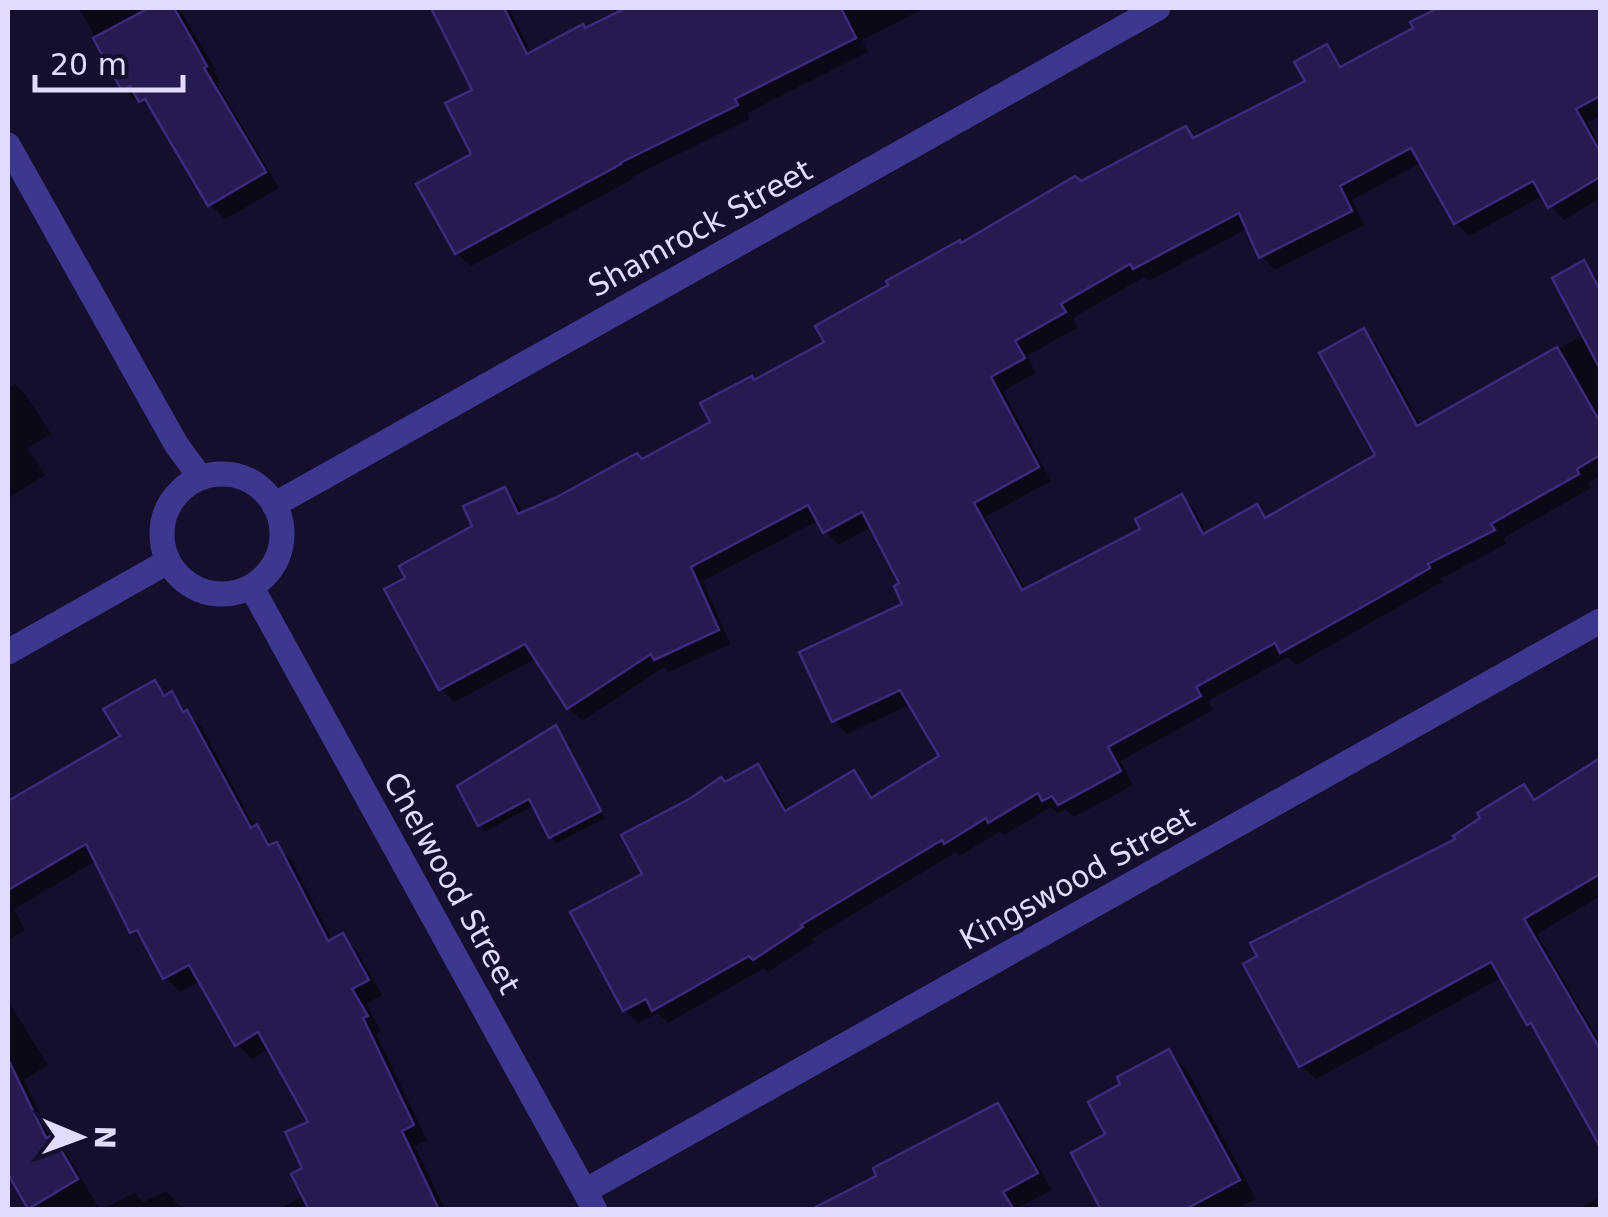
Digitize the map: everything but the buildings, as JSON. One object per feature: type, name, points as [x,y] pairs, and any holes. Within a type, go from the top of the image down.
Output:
[{"type":"street","name":"Shamrock Street","points":[[274,505],[1158,8]]},
{"type":"street","points":[[8,145],[176,444],[200,477]]},
{"type":"street","points":[[225,473],[250,480],[274,505],[281,520],[282,547],[272,571],[252,588],[220,596],[188,586],[167,562],[160,538],[164,513],[178,492],[200,477],[225,473]]},
{"type":"street","points":[[8,652],[167,562]]},
{"type":"street","name":"Chelwood Street","points":[[252,588],[590,1200]]},
{"type":"street","name":"Kingswood Street","points":[[590,1200],[1600,621]]}]
